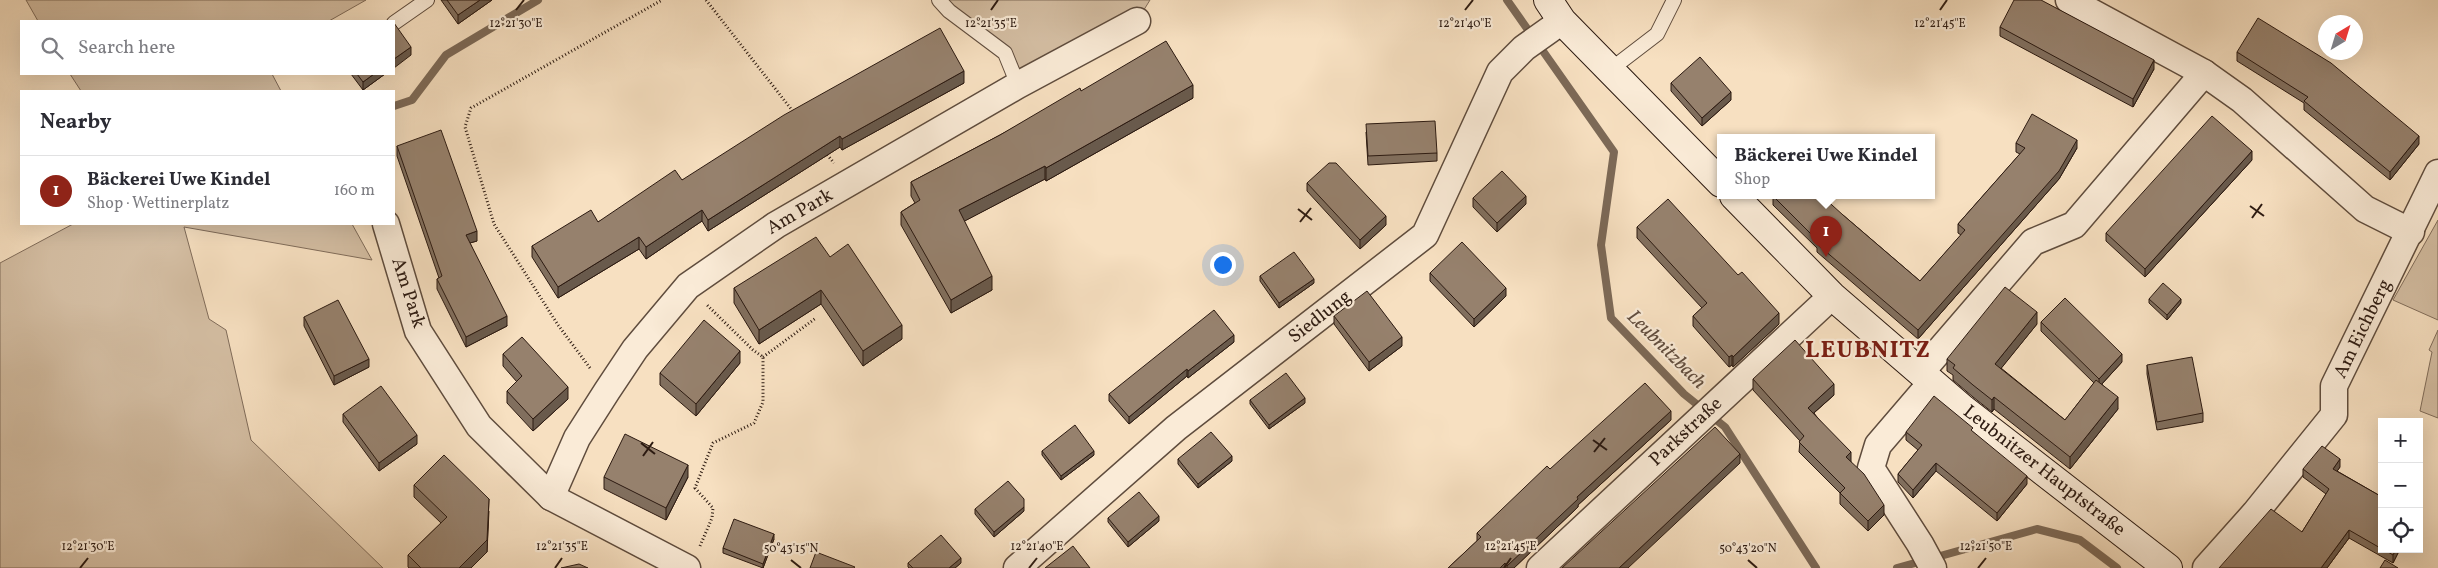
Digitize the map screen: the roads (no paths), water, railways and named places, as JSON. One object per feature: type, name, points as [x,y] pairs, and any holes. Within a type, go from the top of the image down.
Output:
[{"type":"street","points":[[2069,0],[2204,74],[2242,100],[2365,210],[2411,232]]},
{"type":"street","points":[[1553,17],[1610,70],[1717,179]]},
{"type":"street","name":"Siedlung","points":[[1017,568],[1176,428],[1425,235],[1500,72],[1553,17]]},
{"type":"street","name":"Am Park","points":[[551,497],[577,438],[607,391],[635,348],[688,286],[776,225],[1018,85],[1137,21]]},
{"type":"street","points":[[1933,568],[1920,544],[1871,468],[1878,445],[1926,377],[2033,242],[2074,225],[2204,74]]},
{"type":"street","name":"Am Eichberg","points":[[2206,568],[2255,513],[2334,415],[2334,386],[2411,232],[2438,173]]},
{"type":"street","name":"Leubnitzer Hauptstraße","points":[[1737,199],[1832,296],[1963,409],[2168,568]]},
{"type":"street","name":"Am Park","points":[[386,225],[418,331],[479,426],[551,497],[693,560]]},
{"type":"street","name":"Parkstraße","points":[[1540,568],[1832,296]]},
{"type":"lane","points":[[395,22],[428,0]]},
{"type":"lane","points":[[939,0],[1005,53],[1018,85]]},
{"type":"lane","points":[[1610,70],[1657,34],[1674,0]]},
{"type":"waterway","points":[[395,106],[412,100],[446,55],[538,0]]},
{"type":"waterway","name":"Leubnitzbach","points":[[1507,0],[1614,152],[1601,245],[1611,318],[1684,394],[1725,427],[1816,568]]},
{"type":"waterway","name":"Leubnitzbach","points":[[1897,568],[2037,529],[2080,540],[2117,568]]},
{"type":"place","name":"Bäckerei Uwe Kindel","points":[[1826,257]]},
{"type":"district","name":"LEUBNITZ","points":[[1868,351]]}]
